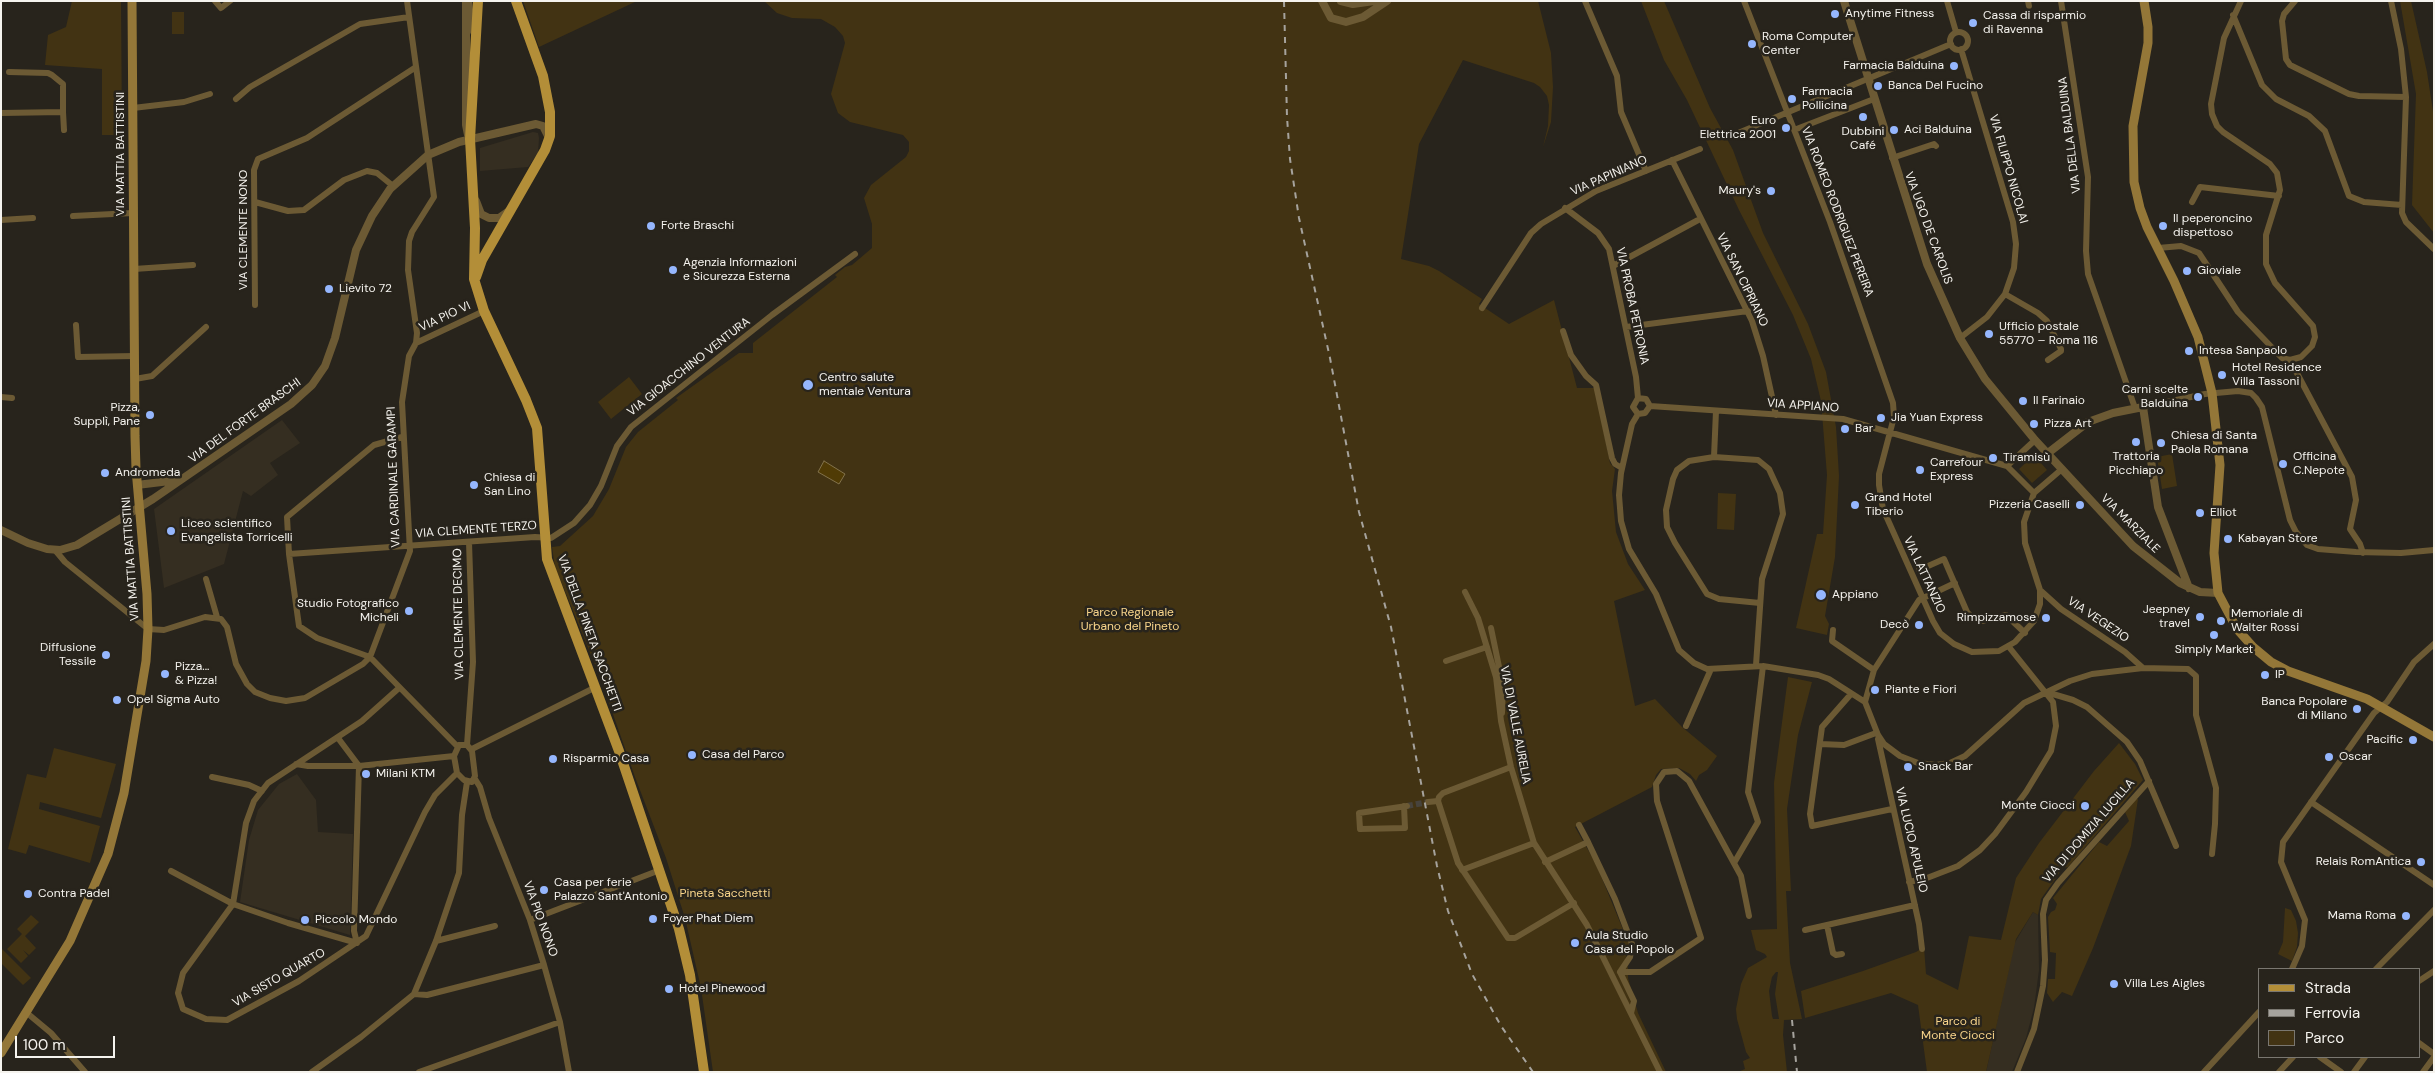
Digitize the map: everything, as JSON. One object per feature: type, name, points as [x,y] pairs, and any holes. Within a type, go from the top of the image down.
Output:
[{"type":"main road","name":"VIA MATTIA BATTISTINI","points":[[1,1054],[78,928],[112,843],[130,764],[146,661],[148,629],[137,485],[132,1]]},
{"type":"main road","points":[[470,139],[478,1]]},
{"type":"main road","points":[[475,283],[482,260],[549,140],[550,118],[544,82],[515,1]]},
{"type":"main road","points":[[2144,1],[2148,43],[2135,110],[2132,158],[2140,208],[2178,288],[2198,337],[2212,393],[2220,460],[2214,560],[2218,594],[2237,629],[2253,648],[2271,662],[2288,671],[2358,695],[2434,737]]},
{"type":"main road","name":"VIA DELLA PINETA SACCHETTI","points":[[470,139],[475,244],[473,274],[475,283],[484,312],[526,400],[536,428],[544,537],[551,570],[596,687],[680,929],[690,975],[704,1072]]},
{"type":"street","points":[[215,1],[221,8],[230,1]]},
{"type":"street","name":"VIA CARDINALE GARAMPI","points":[[370,657],[410,546],[402,437],[404,388],[409,356],[416,343],[417,333],[408,270],[409,242],[412,232],[434,197],[407,1]]},
{"type":"street","points":[[467,1],[474,46]]},
{"type":"street","points":[[467,1],[466,125],[470,139]]},
{"type":"street","points":[[477,17],[483,1]]},
{"type":"street","points":[[1322,1],[1327,12],[1334,20],[1346,22],[1356,20],[1387,1]]},
{"type":"street","points":[[1342,2],[1361,4],[1374,1]]},
{"type":"street","points":[[1584,1],[1617,76],[1621,112],[1646,171]]},
{"type":"street","name":"VIA ROMEO RODRIGUEZ PEREIRA","points":[[1744,1],[1852,282],[1892,402],[1894,417],[1890,434]]},
{"type":"street","name":"VIA UGO DE CAROLIS","points":[[1844,1],[1927,264],[1960,338],[1985,379],[2048,453]]},
{"type":"street","points":[[1947,1],[1956,32]]},
{"type":"street","name":"VIA DELLA BALDUINA","points":[[2061,1],[2088,177],[2086,244],[2088,274],[2139,408]]},
{"type":"street","points":[[2158,248],[2185,247],[2198,253],[2238,312],[2280,357],[2290,360],[2307,353],[2312,346],[2315,333],[2311,322],[2272,280],[2267,268],[2266,235],[2279,196],[2280,183],[2276,170],[2223,132],[2217,126],[2212,114],[2211,104],[2222,45],[2233,16],[2242,1]]},
{"type":"street","points":[[2295,1],[2284,14],[2282,21],[2286,59],[2290,65],[2349,94],[2359,96],[2406,96]]},
{"type":"street","points":[[2391,1],[2401,49],[2406,96],[2403,216],[2406,222],[2434,249]]},
{"type":"street","points":[[2233,16],[2262,85],[2276,99],[2309,116],[2325,132],[2349,196],[2364,202],[2402,205]]},
{"type":"street","points":[[236,99],[250,87],[360,24],[409,17]]},
{"type":"street","points":[[1956,32],[1962,32],[1967,38],[1966,46],[1961,49],[1955,49],[1951,44],[1950,38],[1956,32]]},
{"type":"street","points":[[1731,136],[1951,44]]},
{"type":"street","name":"VIA FILIPPO NICOLAI","points":[[1960,338],[1987,317],[2005,294],[2014,268],[2014,227],[1961,49]]},
{"type":"street","name":"VIA CLEMENTE NONO","points":[[255,305],[254,170],[258,159],[307,138],[416,67]]},
{"type":"street","points":[[9,72],[48,73],[63,84],[64,130]]},
{"type":"street","points":[[133,108],[184,102],[210,94]]},
{"type":"street","points":[[1794,130],[1874,99]]},
{"type":"street","points":[[1,113],[63,112]]},
{"type":"street","name":"VIA DEL FORTE BRASCHI","points":[[1,530],[33,545],[56,550],[81,544],[182,480],[291,404],[316,380],[332,349],[348,276],[360,241],[377,208],[393,186],[428,155],[470,139],[536,124],[543,126],[549,140]]},
{"type":"street","points":[[1892,158],[1934,144],[1936,146]]},
{"type":"street","name":"VIA PAPINIANO","points":[[1482,308],[1531,233],[1541,224],[1596,191],[1700,149]]},
{"type":"street","name":"VIA SAN CIPRIANO","points":[[1672,160],[1748,312],[1760,346],[1776,415]]},
{"type":"street","points":[[255,202],[288,211],[304,210],[344,180],[367,170],[377,173],[393,186]]},
{"type":"street","points":[[2192,202],[2200,186],[2279,196]]},
{"type":"street","points":[[473,194],[480,211],[486,217],[499,218],[511,210]]},
{"type":"street","name":"VIA PROBA PETRONIA","points":[[1565,208],[1604,239],[1609,249],[1626,327],[1638,398]]},
{"type":"street","points":[[73,216],[134,213]]},
{"type":"street","points":[[1,220],[33,218]]},
{"type":"street","points":[[1614,266],[1700,219]]},
{"type":"street","name":"VIA GIOACCHINO VENTURA","points":[[544,537],[551,538],[557,535],[586,510],[602,486],[617,446],[630,428],[765,321],[855,254]]},
{"type":"street","points":[[134,269],[193,265]]},
{"type":"street","points":[[2005,294],[2038,313],[2047,321],[2061,349],[2061,351],[2048,360]]},
{"type":"street","name":"VIA PIO VI","points":[[416,343],[484,312]]},
{"type":"street","points":[[1626,327],[1748,312]]},
{"type":"street","points":[[76,325],[78,357],[135,356]]},
{"type":"street","points":[[135,379],[152,376],[206,327]]},
{"type":"street","points":[[1563,331],[1571,355],[1586,376],[1596,385],[1612,458],[1615,464],[1622,468]]},
{"type":"street","points":[[2290,360],[2352,477],[2356,500],[2350,529],[2363,553]]},
{"type":"street","points":[[2048,453],[2088,422],[2113,412],[2212,393],[2241,391],[2253,395],[2258,400],[2263,411],[2288,515],[2302,540],[2314,549],[2363,553],[2401,553],[2434,550]]},
{"type":"street","points":[[1,397],[12,398]]},
{"type":"street","points":[[1638,414],[1634,410],[1634,404],[1638,398],[1646,399],[1650,406],[1644,413],[1638,414],[1632,424],[1622,468],[1619,507],[1628,545],[1660,602],[1677,647],[1690,660],[1711,669],[1759,666],[1798,670],[1827,678],[1865,702],[1874,670],[1921,598],[1955,583]]},
{"type":"street","name":"VIA APPIANO","points":[[1650,406],[1843,419],[2007,466]]},
{"type":"street","points":[[2139,408],[2158,507],[2189,588]]},
{"type":"street","points":[[1714,457],[1716,411]]},
{"type":"street","name":"VIA LATTANZIO","points":[[1890,434],[1881,465],[1880,493],[1883,509],[1921,598],[1938,630],[1957,646],[1968,651],[1984,653],[2009,647],[2025,633],[2038,612],[2040,590],[2023,533],[2025,517],[2034,493]]},
{"type":"street","points":[[402,437],[374,445],[287,518],[289,554],[300,626],[317,638],[370,657],[457,746],[469,747],[596,687]]},
{"type":"street","points":[[2035,440],[2007,466],[2034,493],[2062,469]]},
{"type":"street","name":"VIA MARZIALE","points":[[2048,453],[2133,546],[2170,577],[2189,588],[2204,593],[2218,594]]},
{"type":"street","points":[[1734,863],[1758,822],[1748,792],[1759,666],[1760,602],[1763,575],[1782,518],[1783,506],[1780,493],[1769,469],[1762,461],[1714,457],[1695,459],[1682,465],[1677,470],[1673,479],[1666,510],[1668,527],[1682,555],[1708,594],[1719,599],[1760,602]]},
{"type":"street","name":"VIA DEL FORTE BRASCHI","points":[[137,485],[182,480]]},
{"type":"street","name":"VIA CLEMENTE TERZO","points":[[289,554],[544,537]]},
{"type":"street","name":"VIA CLEMENTE DECIMO","points":[[469,542],[473,662],[469,747],[475,779]]},
{"type":"street","points":[[56,550],[65,562],[148,629],[164,630],[201,618],[217,617]]},
{"type":"street","points":[[1920,570],[1944,559],[1967,612],[1972,618],[1982,621],[2005,615],[2025,633]]},
{"type":"street","points":[[206,579],[217,617],[225,624],[236,664],[247,684],[255,692],[270,698],[286,701],[305,698],[365,663],[370,657]]},
{"type":"street","name":"VIA VEGEZIO","points":[[2040,590],[2061,609],[2125,652],[2143,668]]},
{"type":"street","name":"VIA DI VALLE AURELIA","points":[[1465,592],[1478,618],[1496,677],[1501,721],[1511,767],[1534,842],[1545,862],[1574,903],[1660,1072]]},
{"type":"street","points":[[1491,628],[1503,686],[1501,721]]},
{"type":"street","points":[[1833,630],[1832,641],[1874,670]]},
{"type":"street","points":[[1446,661],[1487,647]]},
{"type":"street","points":[[1909,882],[1928,878],[1970,859],[1995,834],[2026,792],[2052,751],[2054,740],[2053,702],[2009,647]]},
{"type":"street","points":[[2292,968],[2302,946],[2305,920],[2282,866],[2280,854],[2287,836],[2374,713],[2411,666],[2432,647]]},
{"type":"street","points":[[1820,744],[1844,745],[1877,734],[1891,750],[1911,761],[1931,765],[1950,763],[1965,756],[2020,706],[2046,692],[2084,676],[2143,668],[2187,668],[2196,676],[2196,715],[2216,788],[2216,818],[2212,854]]},
{"type":"street","points":[[1686,726],[1711,669]]},
{"type":"street","name":"VIA SISTO QUARTO","points":[[399,688],[338,738],[268,784],[254,801],[246,824],[233,904],[183,974],[178,993],[183,1010],[206,1018],[227,1020],[299,981],[366,936],[435,795],[457,772]]},
{"type":"street","points":[[2046,692],[2081,703],[2101,717],[2135,752],[2176,846]]},
{"type":"street","points":[[1850,694],[1822,727],[1810,814],[1812,826],[1892,809]]},
{"type":"street","name":"VIA LUCIO APULEIO","points":[[1865,702],[1877,734],[1922,950]]},
{"type":"street","points":[[338,738],[359,766],[354,931],[357,943]]},
{"type":"street","points":[[457,746],[454,756],[457,772],[467,782]]},
{"type":"street","points":[[296,764],[308,766],[359,766],[454,756]]},
{"type":"street","points":[[1511,767],[1443,793],[1439,797],[1438,801],[1453,853],[1462,870],[1510,940],[1574,903]]},
{"type":"street","points":[[1620,972],[1650,972],[1701,938],[1657,801],[1656,784],[1664,772],[1677,771],[1687,778],[1743,881],[1748,916]]},
{"type":"street","points":[[212,777],[250,785],[262,791]]},
{"type":"street","points":[[467,782],[475,779]]},
{"type":"street","name":"VIA PIO NONO","points":[[475,779],[480,786],[488,816],[530,920],[560,1022],[568,1072]]},
{"type":"street","name":"VIA DI DOMIZIA LUCILLA","points":[[2017,1072],[2034,1029],[2043,986],[2045,960],[2043,914],[2046,900],[2058,883],[2149,781]]},
{"type":"street","points":[[312,1072],[361,1037],[414,994],[436,941],[460,869],[462,815],[467,782]]},
{"type":"street","points":[[1428,802],[1438,801]]},
{"type":"street","points":[[2311,802],[2434,885]]},
{"type":"street","points":[[1405,806],[1405,828],[1360,829],[1360,813],[1405,806]]},
{"type":"street","points":[[1579,825],[1615,899],[1632,944],[1630,957],[1620,972]]},
{"type":"street","points":[[1462,870],[1534,842]]},
{"type":"street","points":[[1545,862],[1588,842]]},
{"type":"street","points":[[530,920],[660,870]]},
{"type":"street","points":[[171,871],[233,904],[288,923],[357,943]]},
{"type":"street","points":[[1805,930],[1914,905]]},
{"type":"street","points":[[2377,968],[2432,912]]},
{"type":"street","points":[[1827,925],[1833,953],[1836,955],[1842,954]]},
{"type":"street","points":[[436,941],[495,926]]},
{"type":"street","points":[[414,994],[427,995],[544,965]]},
{"type":"street","points":[[2420,980],[2434,971]]},
{"type":"street","name":"VIA DI VALLE AURELIA","points":[[1620,972],[1634,1001],[1631,1013]]},
{"type":"street","points":[[27,1013],[51,1032],[85,1072]]},
{"type":"street","points":[[2204,1072],[2258,1013]]},
{"type":"street","points":[[419,1072],[560,1022]]},
{"type":"street","points":[[2420,1044],[2434,1056],[2423,1072]]},
{"type":"street","points":[[2279,1072],[2292,1058]]},
{"type":"street","points":[[2321,1058],[2341,1072]]},
{"type":"street","points":[[2354,1072],[2364,1058]]},
{"type":"shaded area","points":[[533,132],[538,133],[538,153],[528,167],[480,171],[480,148]]},
{"type":"shaded area","points":[[282,420],[300,443],[270,463],[278,475],[251,496],[243,491],[224,564],[164,588],[154,509]]},
{"type":"shaded area","points":[[824,461],[845,474],[839,484],[818,472]]},
{"type":"shaded area","points":[[297,774],[316,800],[318,832],[353,834],[350,935],[240,902],[249,840],[258,810],[279,784]]},
{"type":"shaded area","points":[[2033,912],[2038,915],[2039,970],[2034,1008],[2026,1038],[2012,1072],[1986,1072],[2014,944]]},
{"type":"green space","points":[[72,1],[121,1],[122,135],[102,135],[102,69],[45,65],[48,35],[66,27]]},
{"type":"green space","points":[[523,1],[637,1],[539,47]]},
{"type":"green space","name":"Parco Regionale Urbano del Pineto","points":[[764,1],[1538,1],[1551,53],[1553,87],[1551,122],[1543,147],[1548,126],[1549,105],[1547,96],[1540,87],[1534,83],[1463,60],[1419,144],[1401,259],[1429,266],[1439,271],[1482,299],[1479,304],[1509,324],[1554,300],[1577,388],[1595,388],[1610,463],[1615,469],[1612,491],[1616,532],[1628,564],[1645,590],[1614,601],[1635,706],[1655,699],[1682,727],[1717,756],[1707,770],[1699,775],[1696,781],[1690,774],[1679,768],[1661,769],[1656,775],[1652,787],[1575,827],[1596,864],[1629,944],[1625,961],[1638,1013],[1666,1072],[713,1072],[701,988],[685,918],[666,858],[600,677],[555,567],[552,547],[560,546],[593,516],[609,489],[626,447],[638,432],[678,400],[676,398],[739,353],[753,353],[753,343],[837,277],[835,275],[845,267],[852,265],[872,248],[872,224],[864,198],[871,185],[906,157],[909,151],[909,142],[903,135],[850,122],[838,113],[831,94],[845,43],[843,36],[835,27],[821,19],[792,18],[777,13]]},
{"type":"green space","points":[[1641,1],[1664,1],[1710,108],[1733,150],[1763,233],[1808,324],[1826,372],[1836,427],[1839,476],[1835,557],[1825,616],[1829,624],[1827,635],[1796,628],[1817,534],[1823,534],[1827,475],[1821,401],[1811,359],[1793,315],[1739,210],[1687,100],[1664,60]]},
{"type":"green space","points":[[2400,1],[2411,1],[2427,72],[2434,118],[2434,233],[2412,205],[2416,94]]},
{"type":"green space","points":[[172,12],[184,12],[184,34],[172,34]]},
{"type":"green space","points":[[629,377],[642,394],[611,419],[598,402]]},
{"type":"green space","points":[[2172,454],[2177,486],[2162,489],[2157,457]]},
{"type":"green space","points":[[2034,455],[2047,470],[2032,483],[2019,469]]},
{"type":"green space","points":[[1718,493],[1736,494],[1734,530],[1717,529]]},
{"type":"green space","points":[[1788,677],[1812,682],[1798,735],[1787,809],[1791,891],[1786,891],[1790,963],[1802,1019],[1784,1020],[1783,1035],[1787,1072],[1738,1072],[1745,1069],[1743,1061],[1750,1058],[1746,1052],[1737,1019],[1736,1009],[1741,984],[1748,968],[1767,957],[1756,950],[1751,930],[1777,929],[1774,783]],"holes":[[[1778,972],[1775,994],[1779,1019],[1773,1019],[1769,991],[1772,977]]]},
{"type":"green space","name":"Parco di Monte Ciocci","points":[[2119,743],[2135,764],[2143,780],[2068,867],[2063,868],[2041,899],[2038,915],[2033,912],[2016,939],[1986,1072],[1927,1072],[1918,1005],[1891,993],[1805,1018],[1801,991],[1863,971],[1916,952],[1924,947],[1926,974],[1958,990],[1969,936],[2001,940],[2016,878],[2039,843],[2094,771]]},
{"type":"green space","points":[[54,748],[116,764],[101,818],[40,802],[39,809],[100,826],[90,863],[29,845],[26,854],[8,849],[27,774],[46,778]]},
{"type":"green space","points":[[2135,799],[2138,799],[2131,846],[2093,948],[2072,996],[2062,992],[2053,1002],[2047,993],[2048,979],[2055,979],[2056,953],[2050,952],[2048,917],[2055,910],[2057,904],[2053,898],[2099,842],[2107,846],[2129,821],[2125,812]]},
{"type":"green space","points":[[2285,908],[2291,910],[2296,921],[2298,933],[2297,947],[2292,961],[2278,954],[2283,942]]},
{"type":"green space","points":[[31,915],[39,922],[25,936],[36,948],[29,955],[23,950],[28,956],[21,963],[7,949],[22,934],[17,929]]},
{"type":"green space","points":[[2,949],[31,978],[23,985],[1,963]]},
{"type":"tunnel","points":[[1407,806],[1428,802]]},
{"type":"railway","points":[[1284,1],[1287,117],[1290,159],[1299,218],[1330,358],[1359,512],[1391,627],[1437,866],[1448,911],[1472,974],[1501,1026],[1533,1072]]},
{"type":"railway","points":[[1792,1020],[1797,1072]]},
{"type":"place","name":"Anytime Fitness","points":[[1835,14]]},
{"type":"place","name":"Cassa di risparmio di Ravenna","points":[[1973,23]]},
{"type":"place","name":"Roma Computer Center","points":[[1752,44]]},
{"type":"place","name":"Farmacia Balduina","points":[[1954,66]]},
{"type":"place","name":"Banca Del Fucino","points":[[1878,86]]},
{"type":"place","name":"Farmacia Pollicina","points":[[1792,99]]},
{"type":"place","name":"Dubbini Café","points":[[1863,117]]},
{"type":"place","name":"Euro Elettrica 2001","points":[[1786,128]]},
{"type":"place","name":"Aci Balduina","points":[[1894,130]]},
{"type":"place","name":"Maury's","points":[[1771,191]]},
{"type":"place","name":"Forte Braschi","points":[[651,226]]},
{"type":"place","name":"Il peperoncino dispettoso","points":[[2163,226]]},
{"type":"place","name":"Agenzia Informazioni e Sicurezza Esterna","points":[[673,270]]},
{"type":"place","name":"Gioviale","points":[[2187,271]]},
{"type":"place","name":"Lievito 72","points":[[329,289]]},
{"type":"place","name":"Ufficio postale 55770 – Roma 116","points":[[1989,334]]},
{"type":"place","name":"Intesa Sanpaolo","points":[[2189,351]]},
{"type":"place","name":"Hotel Residence Villa Tassoni","points":[[2222,375]]},
{"type":"place","name":"Centro salute mentale Ventura","points":[[808,385]]},
{"type":"place","name":"Carni scelte Balduina","points":[[2198,397]]},
{"type":"place","name":"Il Farinaio","points":[[2023,401]]},
{"type":"place","name":"Pizza, Supplì, Pane","points":[[150,415]]},
{"type":"place","name":"Jia Yuan Express","points":[[1881,418]]},
{"type":"place","name":"Pizza Art","points":[[2034,424]]},
{"type":"place","name":"Bar","points":[[1845,429]]},
{"type":"place","name":"Trattoria Picchiapo","points":[[2136,442]]},
{"type":"place","name":"Chiesa di Santa Paola Romana","points":[[2161,443]]},
{"type":"place","name":"Tiramisù","points":[[1993,458]]},
{"type":"place","name":"Officina C.Nepote","points":[[2283,464]]},
{"type":"place","name":"Carrefour Express","points":[[1920,470]]},
{"type":"place","name":"Andromeda","points":[[105,473]]},
{"type":"place","name":"Chiesa di San Lino","points":[[474,485]]},
{"type":"place","name":"Grand Hotel Tiberio","points":[[1855,505]]},
{"type":"place","name":"Pizzeria Caselli","points":[[2080,505]]},
{"type":"place","name":"Elliot","points":[[2200,513]]},
{"type":"place","name":"Liceo scientifico Evangelista Torricelli","points":[[171,531]]},
{"type":"place","name":"Kabayan Store","points":[[2228,539]]},
{"type":"place","name":"Appiano","points":[[1821,595]]},
{"type":"place","name":"Studio Fotografico Micheli","points":[[409,611]]},
{"type":"place","name":"Jeepney travel","points":[[2200,617]]},
{"type":"place","name":"Rimpizzamose","points":[[2046,618]]},
{"type":"place","name":"Memoriale di Walter Rossi","points":[[2221,621]]},
{"type":"place","name":"Decò","points":[[1919,625]]},
{"type":"place","name":"Simply Market","points":[[2214,635]]},
{"type":"place","name":"Diffusione Tessile","points":[[106,655]]},
{"type":"place","name":"Pizza... & Pizza!","points":[[165,674]]},
{"type":"place","name":"IP","points":[[2265,675]]},
{"type":"place","name":"Piante e Fiori","points":[[1875,690]]},
{"type":"place","name":"Opel Sigma Auto","points":[[117,700]]},
{"type":"place","name":"Banca Popolare di Milano","points":[[2357,709]]},
{"type":"place","name":"Pacific","points":[[2413,740]]},
{"type":"place","name":"Casa del Parco","points":[[692,755]]},
{"type":"place","name":"Oscar","points":[[2329,757]]},
{"type":"place","name":"Risparmio Casa","points":[[553,759]]},
{"type":"place","name":"Snack Bar","points":[[1908,767]]},
{"type":"place","name":"Milani KTM","points":[[366,774]]},
{"type":"place","name":"Monte Ciocci","points":[[2085,806]]},
{"type":"place","name":"Relais RomAntica","points":[[2421,862]]},
{"type":"place","name":"Casa per ferie Palazzo Sant'Antonio","points":[[544,890]]},
{"type":"place","name":"Contra Padel","points":[[28,894]]},
{"type":"place","name":"Mama Roma","points":[[2406,916]]},
{"type":"place","name":"Foyer Phat Diem","points":[[653,919]]},
{"type":"place","name":"Piccolo Mondo","points":[[305,920]]},
{"type":"place","name":"Aula Studio Casa del Popolo","points":[[1575,943]]},
{"type":"place","name":"Villa Les Aigles","points":[[2114,984]]},
{"type":"place","name":"Hotel Pinewood","points":[[669,989]]},
{"type":"park label","name":"Pineta Sacchetti","points":[[725,894]]}]
